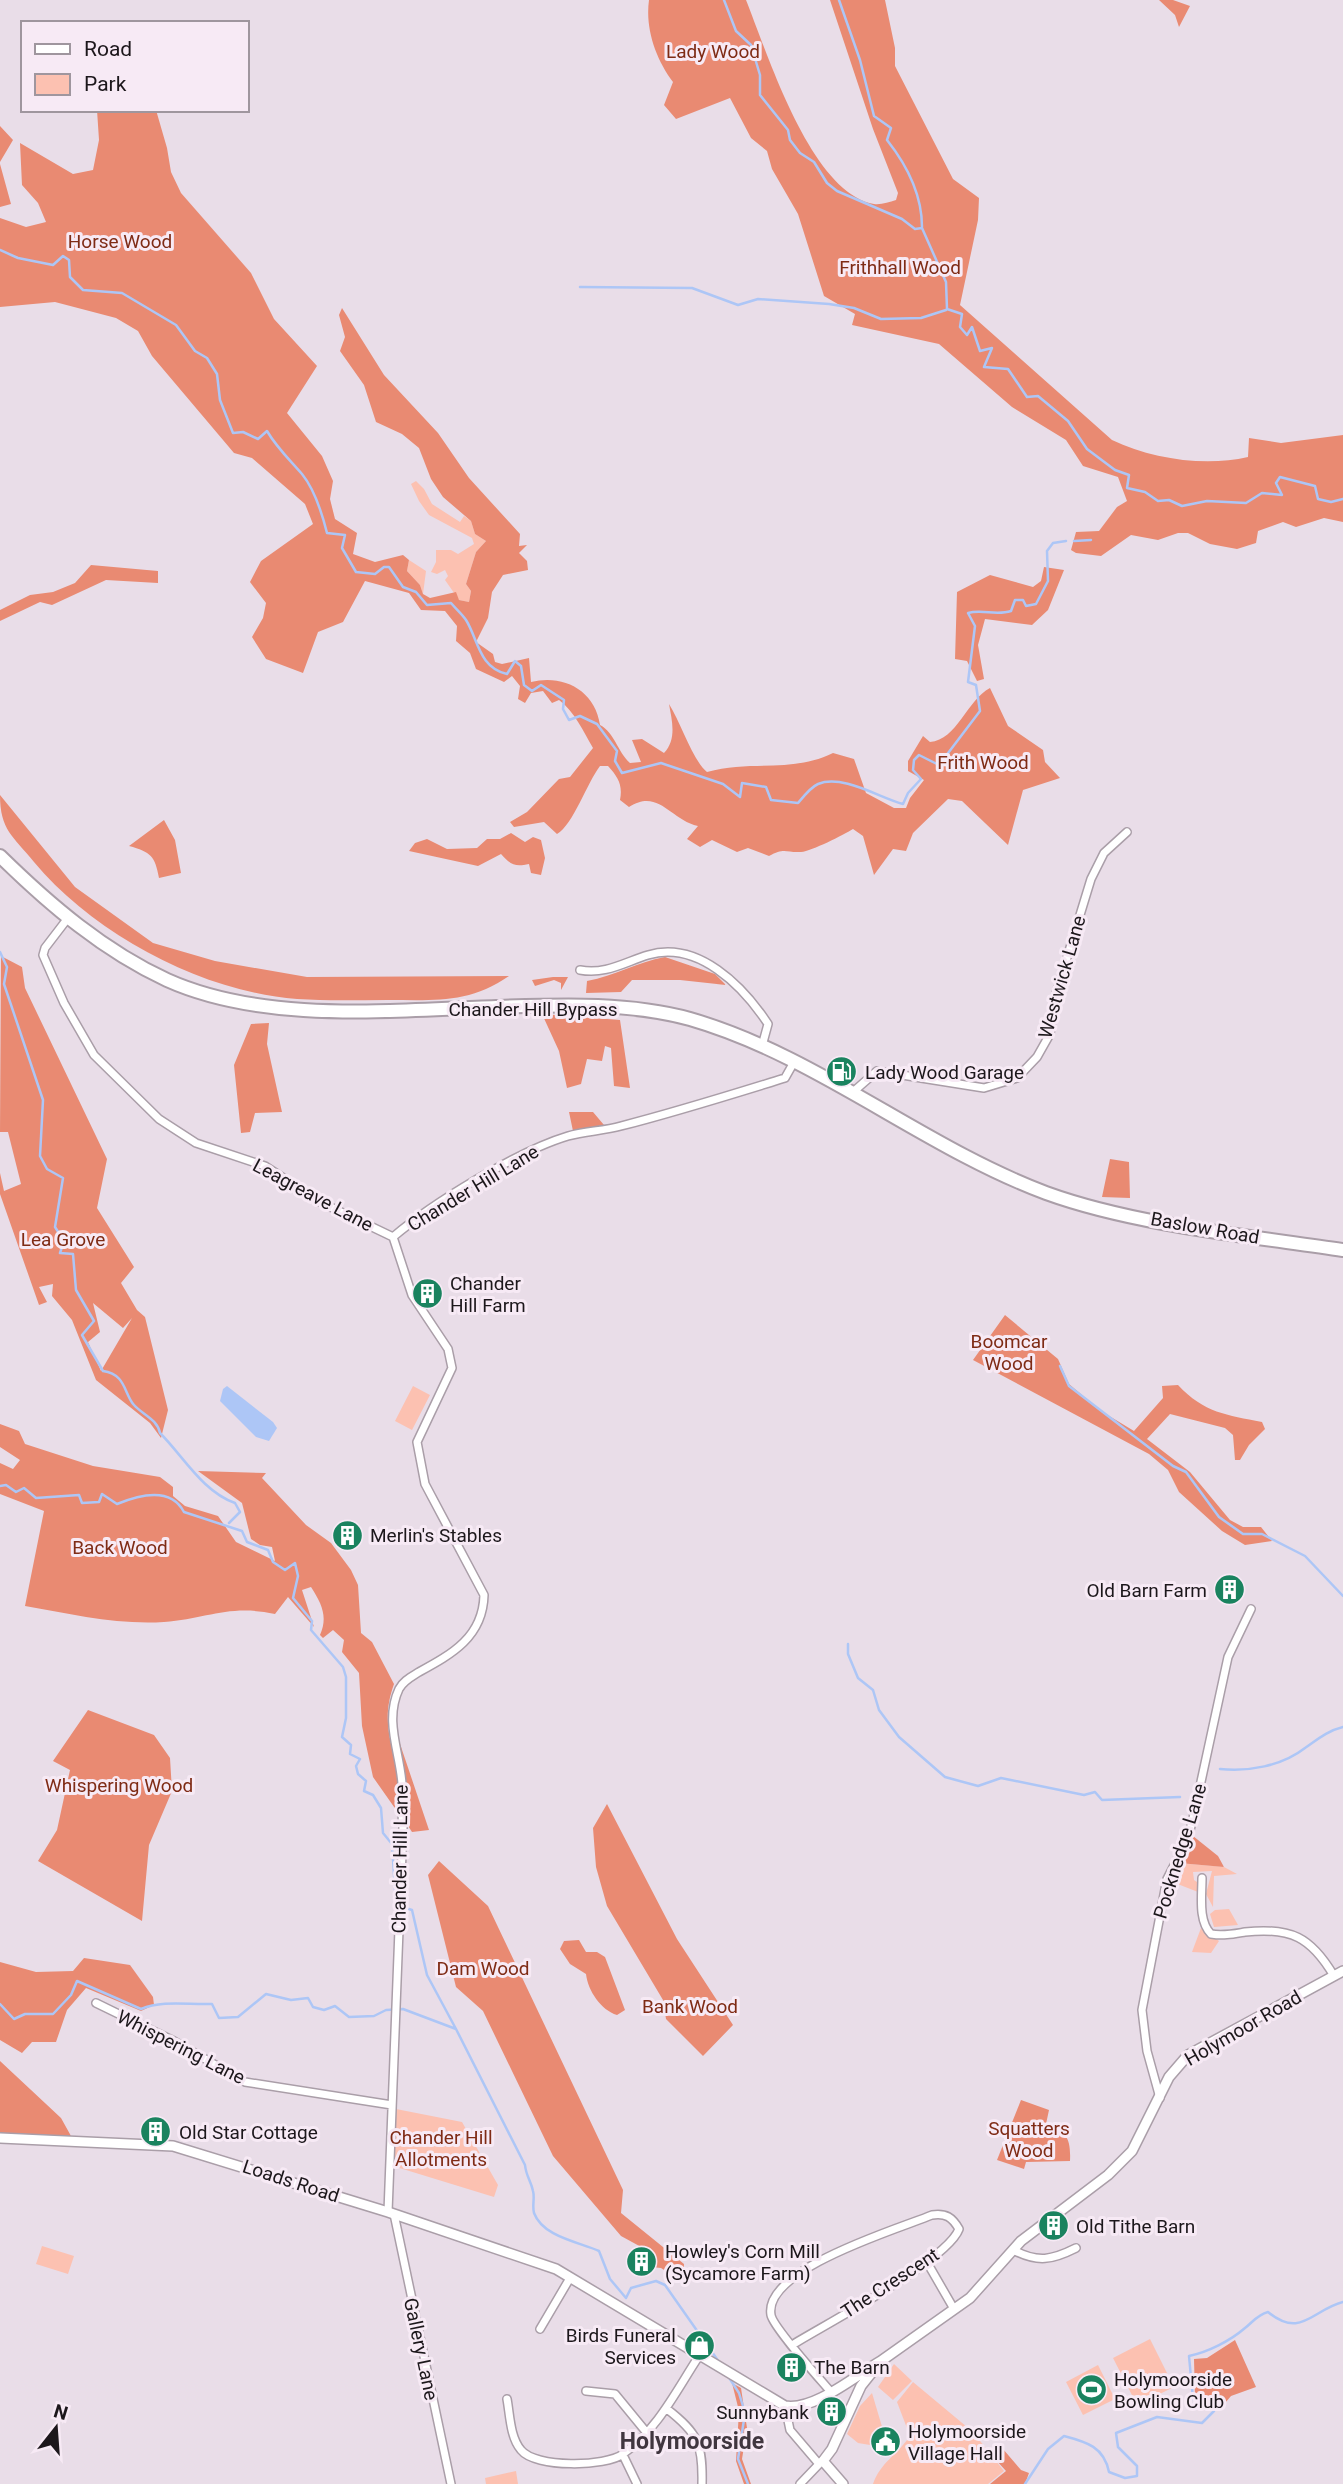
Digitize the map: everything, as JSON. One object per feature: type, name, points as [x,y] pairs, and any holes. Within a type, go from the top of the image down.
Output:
[{"type":"highway","name":"Chander Hill Bypass","points":[[0,856],[68,918],[113,950],[168,980],[268,1006],[381,1010],[563,1006],[646,1010],[722,1029],[762,1046],[815,1070],[1013,1179],[1068,1200]]},
{"type":"highway","name":"Baslow Road","points":[[1068,1200],[1185,1226],[1343,1250]]},
{"type":"street","name":"Westwick Lane","points":[[853,1093],[877,1071],[984,1088],[1017,1078],[1037,1057],[1050,1034],[1054,1000],[1091,878],[1104,853],[1127,832]]},
{"type":"street","name":"Leagreave Lane","points":[[68,918],[43,955],[64,1003],[93,1055],[159,1119],[196,1143],[265,1166],[320,1202],[393,1237]]},
{"type":"street","points":[[580,970],[591,972],[613,968],[659,952],[676,952],[695,957],[719,971],[760,1013],[768,1024],[762,1046]]},
{"type":"street","name":"Chander Hill Lane","points":[[391,2213],[392,2105],[401,1906],[402,1783],[392,1728],[393,1706],[404,1682],[447,1657],[474,1632],[483,1615],[484,1595],[425,1484],[417,1442],[452,1368],[448,1349],[412,1295],[393,1237],[410,1222],[513,1160],[542,1146],[569,1136],[618,1127],[707,1103],[785,1078],[794,1062]]},
{"type":"street","name":"Pocknedge Lane","points":[[1160,2098],[1147,2051],[1142,2010],[1162,1901],[1172,1867],[1188,1838],[1215,1728],[1228,1657],[1251,1609]]},
{"type":"street","points":[[1202,1878],[1202,1917],[1205,1927],[1212,1934],[1265,1932],[1299,1938],[1314,1946],[1338,1974]]},
{"type":"street","name":"Holymoor Road","points":[[821,2462],[832,2449],[860,2386],[881,2361],[970,2298],[1013,2250],[1108,2175],[1132,2151],[1169,2077],[1188,2055],[1338,1974]]},
{"type":"street","name":"Whispering Lane","points":[[96,2003],[174,2041],[245,2082],[392,2105]]},
{"type":"street","name":"Loads Road","points":[[0,2138],[173,2146],[391,2213],[556,2269],[785,2406]]},
{"type":"street","name":"Gallery Lane","points":[[391,2213],[451,2484]]},
{"type":"street","name":"The Crescent","points":[[944,2214],[954,2220],[959,2229],[955,2238],[928,2264],[792,2345],[771,2319],[770,2307],[779,2289],[821,2260],[932,2215],[944,2214]]},
{"type":"street","points":[[1013,2250],[1028,2258],[1051,2260],[1076,2248]]},
{"type":"street","points":[[928,2264],[954,2309]]},
{"type":"street","points":[[540,2329],[570,2278]]},
{"type":"street","points":[[792,2345],[830,2391]]},
{"type":"street","points":[[507,2399],[514,2440],[522,2453],[549,2463],[609,2461],[622,2455],[667,2409],[699,2356]]},
{"type":"street","points":[[844,2484],[790,2430],[785,2406],[799,2408],[881,2361]]},
{"type":"street","points":[[586,2389],[615,2394],[647,2432]]},
{"type":"street","points":[[667,2409],[693,2432],[701,2448],[702,2482],[711,2481]]},
{"type":"street","points":[[622,2455],[637,2484]]},
{"type":"street","points":[[800,2484],[821,2462]]},
{"type":"green space","points":[[649,0],[746,0],[780,86],[812,149],[831,175],[851,194],[877,204],[896,200],[898,193],[873,129],[830,0],[885,0],[895,48],[895,66],[953,179],[979,198],[978,220],[960,305],[1112,440],[1128,447],[1179,459],[1214,461],[1248,457],[1249,438],[1281,443],[1343,435],[1343,522],[1324,518],[1296,527],[1283,522],[1258,531],[1256,543],[1237,549],[1210,544],[1188,533],[1178,533],[1158,540],[1131,535],[1101,556],[1071,550],[1076,532],[1099,531],[1117,507],[1127,501],[1118,477],[1083,466],[1066,440],[1012,407],[939,344],[852,325],[855,314],[824,296],[798,214],[772,169],[767,151],[751,138],[730,98],[676,119],[664,105],[673,82],[662,64],[650,33]]},
{"type":"green space","points":[[1159,0],[1173,0],[1190,6],[1179,27],[1175,15]]},
{"type":"green space","points":[[97,112],[157,112],[171,172],[181,193],[251,273],[274,319],[317,366],[287,413],[322,456],[333,481],[330,499],[335,519],[357,533],[353,554],[375,562],[403,555],[409,560],[407,571],[420,585],[423,594],[430,598],[456,592],[459,600],[469,602],[471,591],[466,584],[476,552],[486,541],[475,534],[471,521],[443,497],[431,479],[419,448],[402,434],[376,422],[364,385],[340,351],[345,337],[339,315],[342,308],[384,375],[438,433],[469,478],[520,534],[519,546],[527,545],[519,553],[527,561],[528,570],[503,575],[492,592],[488,618],[476,642],[493,654],[495,662],[502,664],[529,658],[531,682],[555,680],[576,687],[592,702],[600,725],[609,733],[630,763],[641,762],[632,740],[642,739],[664,753],[668,748],[672,730],[669,704],[697,759],[707,772],[739,766],[801,763],[833,753],[854,759],[866,793],[894,808],[906,808],[924,780],[908,771],[908,761],[923,736],[930,742],[948,734],[975,701],[990,688],[1008,726],[1043,750],[1045,762],[1060,778],[1023,790],[1008,845],[962,801],[948,799],[913,833],[906,851],[893,849],[874,875],[863,836],[853,829],[806,851],[782,851],[769,856],[748,848],[737,852],[712,840],[700,847],[687,839],[698,826],[688,823],[657,803],[639,802],[629,807],[620,800],[619,782],[608,766],[600,766],[569,822],[557,834],[544,822],[514,827],[510,822],[527,812],[559,779],[570,777],[593,748],[565,705],[559,700],[552,703],[543,691],[531,693],[525,703],[518,699],[520,686],[512,676],[504,682],[476,669],[470,653],[456,641],[457,626],[445,611],[421,610],[409,593],[365,581],[343,622],[318,632],[303,673],[266,659],[252,637],[263,618],[266,603],[250,582],[261,561],[313,524],[305,504],[252,458],[234,453],[152,356],[138,331],[116,318],[55,302],[0,307],[0,218],[26,227],[46,222],[38,203],[22,185],[20,143],[73,174],[93,170],[99,140]]},
{"type":"green space","points":[[0,126],[13,140],[0,162]]},
{"type":"green space","points":[[0,164],[11,204],[0,207]]},
{"type":"green space","points":[[416,481],[432,504],[460,522],[464,516],[471,521],[475,534],[486,541],[476,552],[466,584],[471,591],[469,602],[459,600],[445,580],[448,576],[445,570],[437,574],[431,572],[436,562],[436,550],[451,550],[458,554],[474,544],[472,538],[429,515],[411,484]]},
{"type":"green space","points":[[409,560],[426,571],[423,594],[420,585],[407,571]]},
{"type":"green space","points":[[91,565],[158,571],[158,583],[106,580],[52,605],[40,602],[0,621],[0,610],[30,595],[53,592],[75,583]]},
{"type":"green space","points":[[1044,567],[1064,570],[1048,610],[1032,625],[985,619],[978,645],[984,679],[977,681],[967,661],[955,659],[957,592],[990,575],[1033,587],[1041,581]]},
{"type":"green space","points":[[0,795],[75,887],[153,943],[215,961],[307,977],[509,976],[480,992],[435,1000],[297,999],[224,985],[152,955],[87,913],[59,888],[14,839],[2,817]]},
{"type":"green space","points":[[164,820],[175,840],[181,873],[159,878],[151,856],[129,846]]},
{"type":"green space","points":[[511,833],[525,842],[533,837],[541,840],[545,858],[541,875],[531,873],[529,864],[513,864],[501,854],[478,866],[409,851],[415,843],[427,839],[447,849],[477,848],[487,839],[500,839]]},
{"type":"green space","name":"Lea Grove","points":[[1,956],[22,967],[25,988],[107,1159],[97,1208],[134,1267],[121,1283],[137,1310],[145,1317],[168,1410],[161,1438],[150,1423],[96,1380],[72,1320],[52,1296],[53,1284],[39,1287],[47,1302],[39,1305],[0,1194],[0,1173],[4,1191],[21,1184],[8,1132],[0,1132]],"holes":[[[93,1303],[123,1328],[132,1318],[101,1371],[88,1342],[100,1332]]]},
{"type":"green space","points":[[665,957],[715,974],[726,985],[680,980],[632,980],[621,992],[586,993],[587,981]]},
{"type":"green space","points":[[568,977],[561,990],[561,983],[554,980],[535,986],[532,980]]},
{"type":"green space","points":[[542,1014],[620,1020],[630,1088],[614,1086],[611,1048],[605,1046],[602,1061],[587,1059],[581,1084],[567,1088],[559,1051]]},
{"type":"green space","points":[[269,1023],[267,1044],[282,1112],[255,1113],[250,1132],[241,1133],[234,1065],[251,1024]]},
{"type":"green space","points":[[569,1112],[593,1112],[604,1125],[573,1131]]},
{"type":"green space","points":[[1110,1159],[1129,1162],[1130,1198],[1102,1197]]},
{"type":"green space","name":"Boomcar Wood","points":[[1005,1315],[1058,1359],[1069,1384],[1101,1411],[1134,1431],[1163,1398],[1162,1386],[1178,1385],[1207,1407],[1227,1415],[1262,1422],[1265,1429],[1249,1445],[1240,1460],[1235,1460],[1233,1435],[1225,1428],[1170,1414],[1147,1439],[1190,1472],[1230,1520],[1243,1527],[1261,1527],[1272,1541],[1245,1545],[1222,1531],[1179,1492],[1168,1470],[1149,1454],[973,1360]]},
{"type":"green space","points":[[413,1386],[430,1395],[412,1430],[395,1421]]},
{"type":"green space","name":"Back Wood","points":[[0,1424],[19,1431],[25,1444],[93,1466],[160,1477],[173,1487],[173,1496],[185,1506],[218,1516],[236,1542],[275,1561],[272,1547],[260,1545],[251,1539],[242,1503],[198,1471],[266,1473],[262,1478],[306,1525],[331,1543],[351,1570],[358,1585],[361,1633],[372,1642],[394,1684],[388,1722],[400,1785],[399,1814],[373,1777],[362,1726],[359,1673],[342,1652],[344,1640],[333,1630],[323,1638],[320,1635],[324,1622],[323,1611],[311,1587],[302,1590],[314,1627],[288,1597],[275,1614],[231,1611],[146,1623],[25,1606],[44,1511],[0,1494],[0,1463],[13,1469],[20,1460],[0,1447]]},
{"type":"green space","name":"Whispering Wood","points":[[88,1710],[154,1735],[170,1758],[172,1791],[149,1845],[142,1921],[38,1861],[57,1830],[70,1770],[53,1761]]},
{"type":"green space","points":[[394,1726],[429,1830],[412,1832],[403,1818]]},
{"type":"green space","name":"Bank Wood","points":[[607,1804],[677,1939],[733,2025],[703,2056],[666,2019],[663,2000],[607,1906],[596,1867],[593,1828]]},
{"type":"green space","points":[[1193,1836],[1218,1856],[1224,1867],[1179,1863]]},
{"type":"green space","name":"Dam Wood","points":[[439,1861],[488,1906],[623,2190],[621,2213],[684,2264],[683,2282],[661,2268],[651,2267],[643,2257],[643,2248],[621,2236],[553,2156],[483,2011],[456,1987],[428,1875]]},
{"type":"green space","points":[[1179,1863],[1224,1867],[1237,1874],[1214,1876],[1213,1907],[1206,1894],[1212,1871],[1193,1872],[1194,1880],[1200,1884],[1198,1892],[1170,1881]]},
{"type":"green space","points":[[1229,1909],[1238,1925],[1214,1927],[1210,1914],[1215,1910]]},
{"type":"green space","points":[[1201,1928],[1219,1941],[1211,1953],[1192,1952]]},
{"type":"green space","points":[[579,1940],[586,1952],[597,1952],[605,1957],[625,2010],[617,2015],[596,1999],[586,1974],[570,1964],[560,1949],[564,1941]]},
{"type":"green space","points":[[84,1958],[130,1965],[153,1997],[154,2005],[141,2011],[86,1988],[67,2010],[56,2042],[32,2042],[22,2053],[0,2040],[0,1962],[36,1972],[73,1971]]},
{"type":"green space","points":[[0,2061],[61,2118],[71,2136],[0,2133]]},
{"type":"green space","name":"Squatters Wood","points":[[1021,2100],[1049,2110],[1046,2124],[1066,2137],[1070,2147],[1070,2161],[1026,2162],[1024,2169],[997,2160]]},
{"type":"green space","name":"Chander Hill Allotments","points":[[396,2109],[462,2122],[498,2185],[494,2197],[393,2166]]},
{"type":"green space","points":[[42,2246],[74,2256],[68,2274],[36,2264]]},
{"type":"green space","points":[[1150,2339],[1174,2387],[1137,2405],[1113,2358]]},
{"type":"green space","points":[[1235,2340],[1256,2387],[1231,2396],[1220,2409],[1195,2397],[1194,2359],[1207,2358]]},
{"type":"green space","points":[[894,2364],[912,2381],[893,2400],[878,2387]]},
{"type":"green space","name":"Holymoorside Bowling Club","points":[[1098,2365],[1115,2399],[1083,2415],[1066,2382]]},
{"type":"green space","points":[[913,2382],[973,2432],[1004,2471],[988,2484],[873,2484],[880,2470],[910,2436],[897,2402]]},
{"type":"green space","points":[[732,2383],[741,2388],[747,2428],[742,2459],[751,2484],[744,2484],[736,2461],[739,2411]]},
{"type":"green space","points":[[872,2393],[883,2430],[870,2445],[858,2443],[847,2434],[860,2406]]},
{"type":"green space","points":[[997,2449],[1003,2449],[1021,2470],[1029,2473],[1025,2484],[990,2484],[1006,2471],[996,2460]]},
{"type":"green space","points":[[516,2471],[518,2484],[486,2484],[485,2478]]},
{"type":"water","points":[[227,1386],[273,1422],[277,1428],[269,1441],[256,1437],[220,1401],[223,1389]]},
{"type":"waterway","points":[[724,0],[736,31],[751,45],[760,75],[760,95],[788,130],[790,140],[800,153],[814,162],[827,183],[837,191],[902,219],[915,229],[922,228],[946,282],[947,309],[962,314],[960,327],[967,335],[972,327],[980,351],[992,348],[984,367],[1008,369],[1027,397],[1038,396],[1068,421],[1087,449],[1115,470],[1129,475],[1127,488],[1145,492],[1158,501],[1169,500],[1182,506],[1207,501],[1246,503],[1262,493],[1282,495],[1276,483],[1280,477],[1315,486],[1318,499],[1331,502],[1343,499]]},
{"type":"waterway","points":[[839,0],[860,60],[874,116],[891,128],[887,140],[912,180],[922,227]]},
{"type":"waterway","points":[[0,250],[18,258],[53,265],[63,256],[69,260],[70,277],[83,290],[122,293],[176,325],[195,351],[207,358],[217,374],[220,400],[233,433],[243,432],[258,439],[267,431],[311,487],[327,533],[345,535],[342,548],[356,572],[375,574],[384,567],[389,567],[403,587],[416,592],[427,605],[451,603],[466,620],[480,652],[490,666],[507,674],[515,661],[521,666],[524,685],[532,691],[541,685],[564,700],[563,709],[569,720],[580,716],[597,724],[617,751],[615,761],[622,773],[661,763],[723,784],[740,797],[742,783],[766,787],[771,800],[798,803],[818,784],[839,782],[903,804],[908,793],[921,779],[913,770],[914,760],[919,755],[939,765],[980,711],[976,685],[968,682],[975,626],[968,613],[1011,611],[1015,600],[1023,600],[1026,606],[1036,604],[1048,581],[1047,551],[1053,543],[1066,541]]},
{"type":"waterway","points":[[580,287],[692,288],[738,305],[758,299],[829,304],[854,308],[881,319],[921,318],[946,310]]},
{"type":"waterway","points":[[1074,541],[1091,540]]},
{"type":"waterway","points":[[0,952],[7,967],[4,984],[43,1100],[40,1156],[47,1169],[63,1178],[55,1227],[64,1241],[60,1253],[73,1254],[76,1290],[94,1321],[82,1335],[103,1371],[120,1380],[134,1405],[153,1421],[194,1473],[213,1491],[235,1503],[240,1512],[229,1523]]},
{"type":"waterway","points":[[1060,1366],[1069,1386],[1173,1466],[1186,1472],[1219,1517],[1243,1534],[1262,1534],[1305,1556],[1343,1596]]},
{"type":"waterway","points":[[0,1486],[6,1485],[16,1492],[24,1488],[36,1498],[79,1495],[82,1503],[99,1502],[102,1494],[117,1504],[145,1496],[163,1496],[178,1504],[184,1512],[242,1531],[247,1542],[268,1550],[273,1562],[285,1570],[295,1563],[298,1576],[293,1598],[312,1621],[311,1630],[343,1667],[346,1677],[346,1718],[342,1737],[351,1745],[350,1754],[360,1759],[356,1766],[358,1774],[366,1781],[364,1791],[373,1795],[381,1808],[383,1833],[392,1844],[396,1905],[412,1910],[427,1975],[456,2029]]},
{"type":"waterway","points":[[848,1644],[848,1654],[858,1678],[873,1690],[879,1710],[899,1737],[945,1777],[978,1786],[1001,1778],[1084,1795],[1095,1792],[1102,1800],[1180,1797]]},
{"type":"waterway","points":[[1220,1769],[1242,1770],[1275,1763],[1296,1754],[1327,1733],[1343,1727]]},
{"type":"waterway","points":[[0,2004],[14,2019],[25,2014],[53,2014],[71,1995],[77,1981],[141,2009],[167,2004],[212,2004],[219,2018],[238,2017],[266,1994],[291,2000],[308,1998],[313,2007],[324,2010],[335,2006],[349,2017],[374,2016],[386,2010],[403,2009],[456,2029],[525,2165],[534,2194],[534,2213],[539,2221],[562,2238],[599,2251],[610,2279],[626,2298],[631,2288],[656,2281],[665,2285],[719,2362]]},
{"type":"waterway","points":[[1025,2484],[1048,2449],[1064,2436],[1099,2451],[1109,2472],[1125,2478],[1137,2476],[1137,2466],[1118,2447],[1116,2433],[1157,2417],[1202,2423],[1214,2411],[1193,2399],[1189,2356],[1226,2342],[1264,2313],[1268,2312],[1289,2323],[1298,2323],[1343,2302]]},
{"type":"waterway","points":[[728,2376],[739,2393],[745,2413],[738,2459],[748,2484]]},
{"type":"place","name":"Lady Wood Garage","points":[[842,1072]]},
{"type":"place","name":"Chander Hill Farm","points":[[427,1294]]},
{"type":"place","name":"Merlin's Stables","points":[[347,1535]]},
{"type":"place","name":"Old Barn Farm","points":[[1230,1590]]},
{"type":"place","name":"Old Star Cottage","points":[[156,2132]]},
{"type":"place","name":"Old Tithe Barn","points":[[1053,2226]]},
{"type":"place","name":"Howley's Corn Mill (Sycamore Farm)","points":[[642,2262]]},
{"type":"place","name":"Birds Funeral Services","points":[[699,2346]]},
{"type":"place","name":"The Barn","points":[[791,2367]]},
{"type":"place","name":"Holymoorside Bowling Club","points":[[1091,2390]]},
{"type":"place","name":"Sunnybank","points":[[832,2412]]},
{"type":"place","name":"Holymoorside Village Hall","points":[[885,2442]]},
{"type":"district","name":"Holymoorside","points":[[692,2441]]},
{"type":"park label","name":"Lady Wood","points":[[713,51]]},
{"type":"park label","name":"Horse Wood","points":[[120,241]]},
{"type":"park label","name":"Frithhall Wood","points":[[900,267]]},
{"type":"park label","name":"Frith Wood","points":[[983,762]]}]
